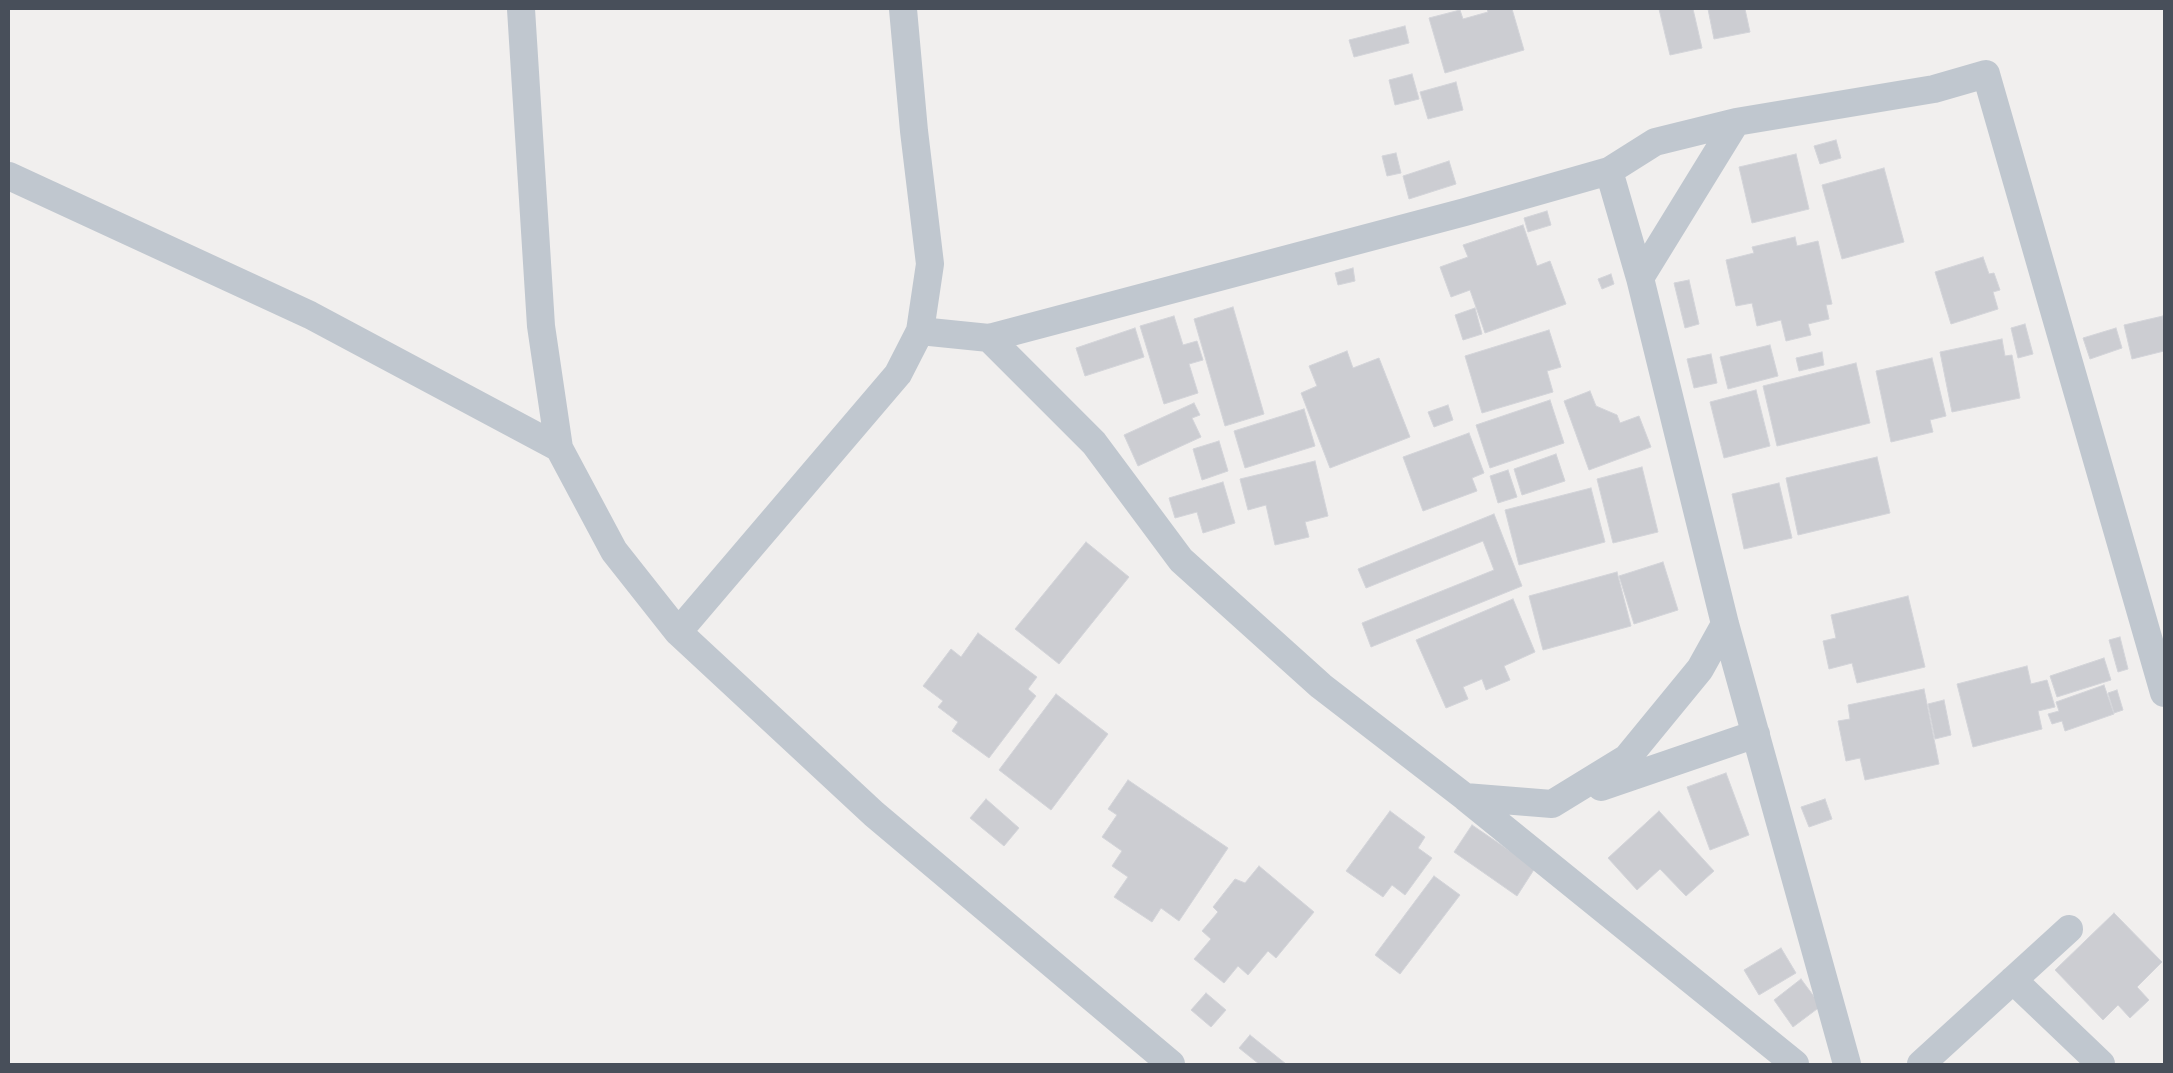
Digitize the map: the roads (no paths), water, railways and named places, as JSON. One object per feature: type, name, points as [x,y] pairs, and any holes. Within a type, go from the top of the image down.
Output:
[{"type":"street","points":[[521,9],[541,326],[559,448],[614,551],[678,632],[874,814],[1171,1064]]},
{"type":"street","points":[[678,632],[898,374],[920,331],[930,264],[914,131],[903,9]]},
{"type":"street","points":[[920,331],[989,338],[1464,212],[1608,171],[1655,142],[1736,122],[1934,88],[1986,74],[2164,692]]},
{"type":"street","points":[[1640,278],[1736,122]]},
{"type":"street","points":[[1608,171],[1640,278],[1726,624],[1847,1064]]},
{"type":"street","points":[[9,176],[310,315],[559,448]]},
{"type":"street","points":[[989,338],[1094,443],[1181,560],[1321,686],[1465,797],[1795,1064]]},
{"type":"street","points":[[1552,804],[1627,758],[1700,669],[1726,624]]},
{"type":"street","points":[[1465,797],[1552,804],[1756,734]]},
{"type":"street","points":[[1921,1064],[2069,928]]},
{"type":"street","points":[[2013,980],[2101,1064]]}]
